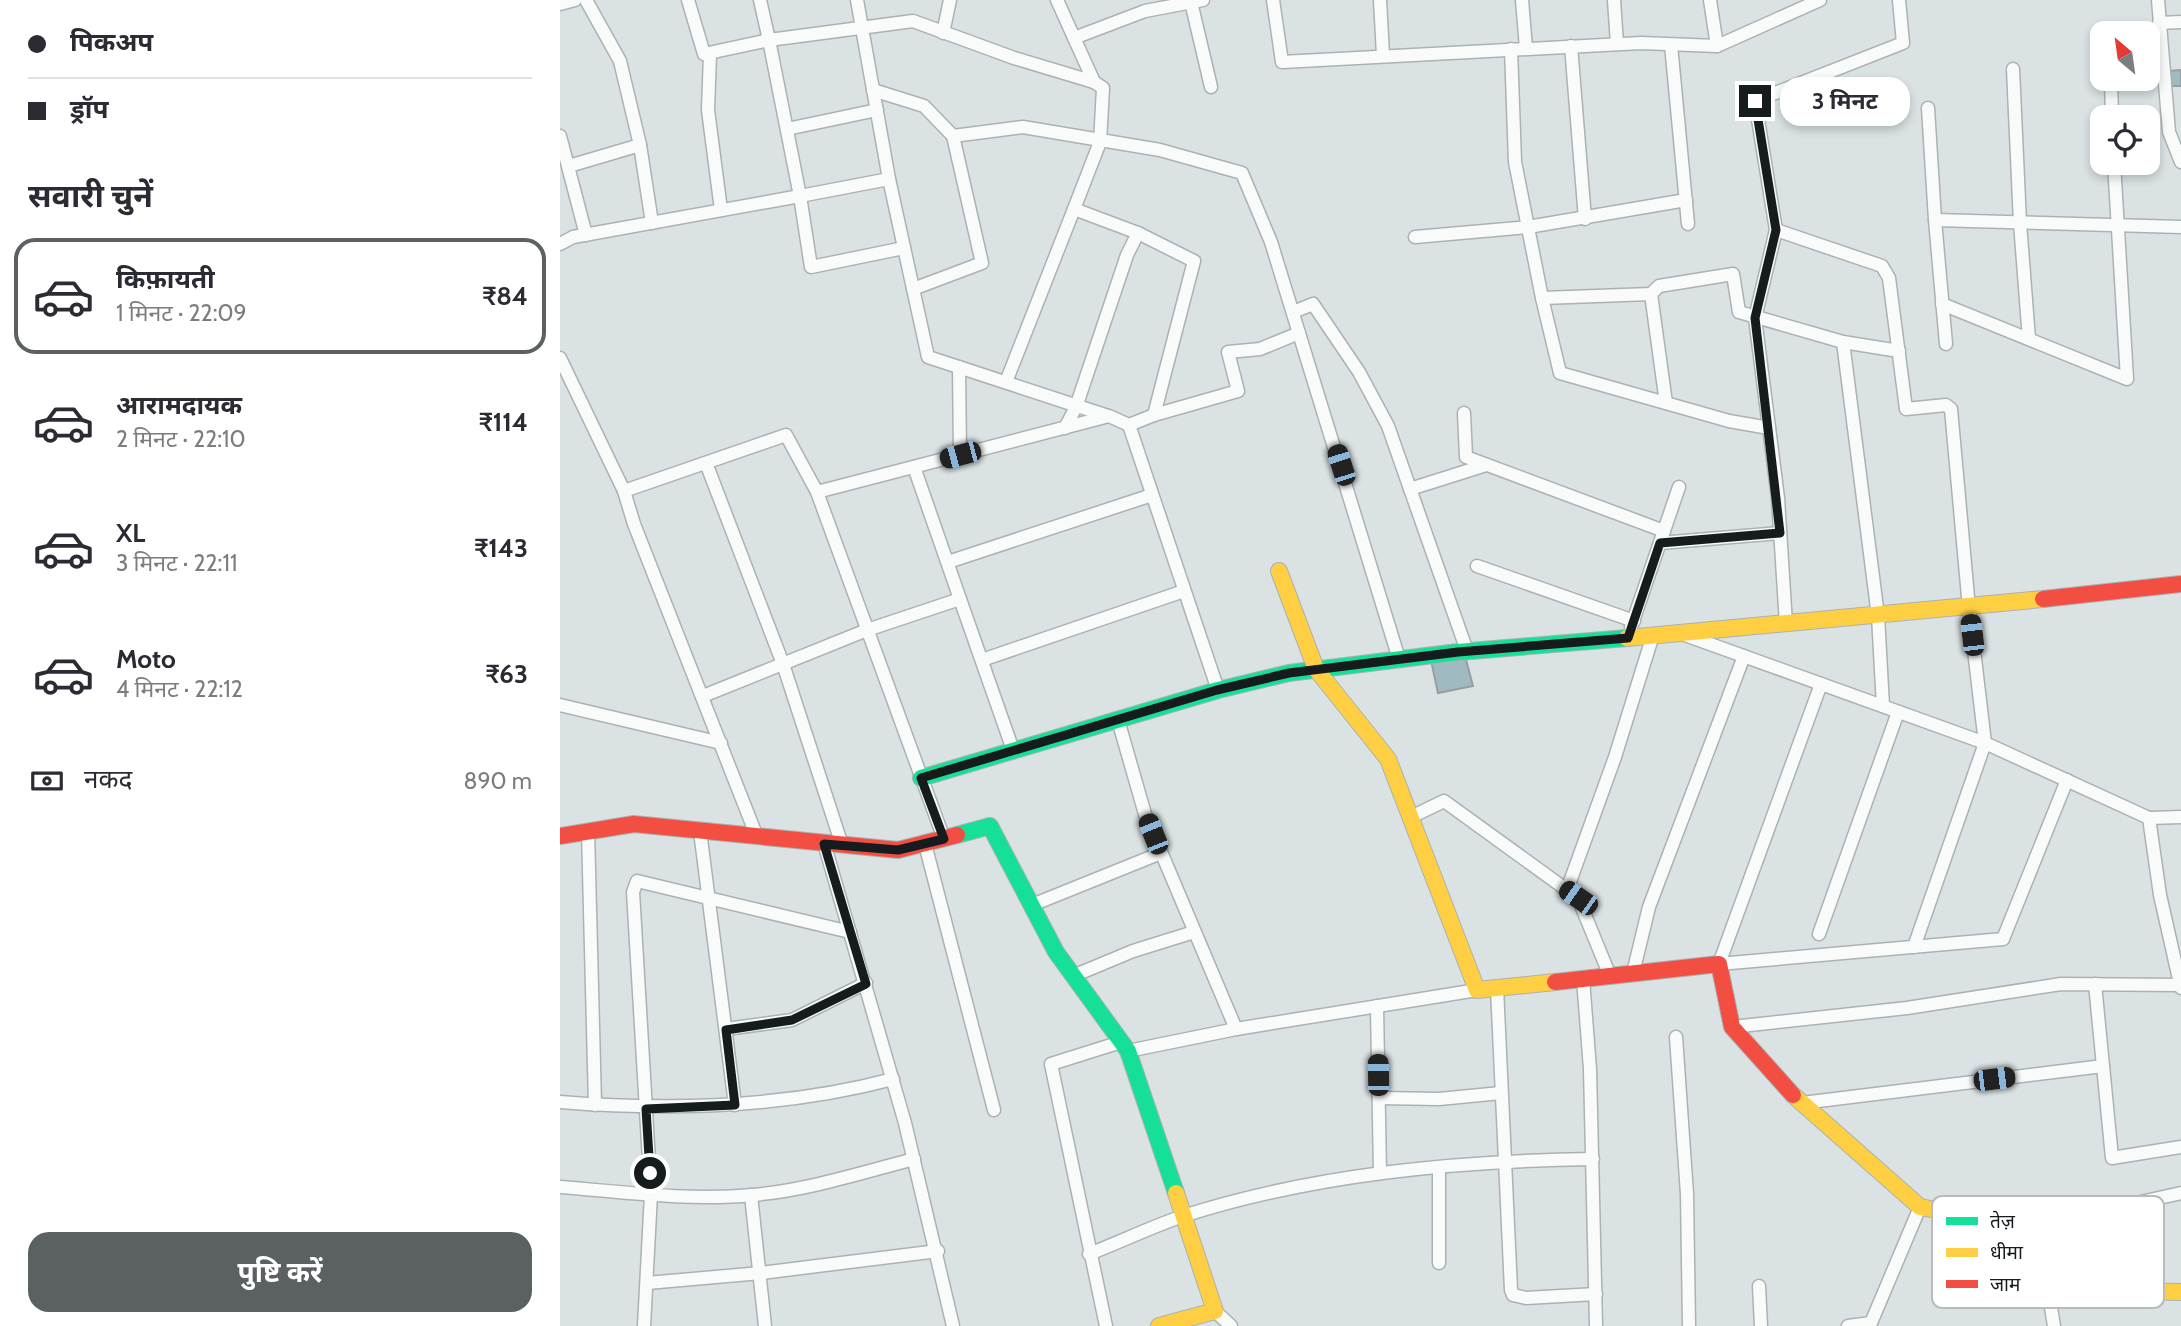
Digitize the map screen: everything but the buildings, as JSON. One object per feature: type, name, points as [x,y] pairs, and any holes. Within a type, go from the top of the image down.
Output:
[{"type":"street","points":[[560,4],[575,0]]},
{"type":"street","points":[[586,0],[620,61],[640,145],[652,223]]},
{"type":"street","points":[[688,0],[704,54],[769,40],[913,21],[1094,82],[1103,88],[1100,142],[1006,382]]},
{"type":"street","points":[[760,0],[800,196],[811,267],[904,247]]},
{"type":"street","points":[[857,0],[889,180],[928,357],[1109,416],[1129,425],[1154,415],[1238,391],[1228,352],[1261,349],[1299,333]]},
{"type":"street","points":[[943,33],[950,0]]},
{"type":"street","points":[[1057,0],[1094,82]]},
{"type":"street","points":[[1273,0],[1282,62],[1617,44],[1717,46],[1820,0]]},
{"type":"street","points":[[1380,0],[1383,55]]},
{"type":"street","points":[[1522,0],[1526,48]]},
{"type":"street","points":[[1614,0],[1617,44]]},
{"type":"street","points":[[1710,0],[1717,46]]},
{"type":"street","points":[[1786,624],[1780,533],[1755,318],[1776,230],[1755,101],[1903,43],[1899,0]]},
{"type":"street","points":[[2158,0],[2159,21]]},
{"type":"street","points":[[1074,38],[1145,11],[1197,1],[1211,87]]},
{"type":"street","points":[[2160,23],[2181,22]]},
{"type":"street","points":[[2160,35],[2168,132],[2181,162]]},
{"type":"street","points":[[1671,44],[1688,224]]},
{"type":"street","points":[[1571,46],[1586,219]]},
{"type":"street","points":[[1511,49],[1515,162],[1560,373],[1729,421],[1769,428]]},
{"type":"street","points":[[710,54],[708,110],[721,210]]},
{"type":"street","points":[[2013,69],[2020,223],[2029,339]]},
{"type":"street","points":[[873,90],[925,106],[953,136],[982,263],[913,289]]},
{"type":"street","points":[[1928,108],[1946,344]]},
{"type":"street","points":[[787,129],[877,110]]},
{"type":"street","points":[[953,136],[1023,127],[1160,150],[1242,173],[1271,242],[1399,659]]},
{"type":"street","points":[[560,136],[586,235]]},
{"type":"street","points":[[569,166],[640,145]]},
{"type":"street","points":[[1942,304],[2127,379],[2114,175]]},
{"type":"street","points":[[560,244],[586,235],[889,180]]},
{"type":"street","points":[[1415,237],[1528,227],[1686,200]]},
{"type":"street","points":[[1074,209],[1138,233],[1194,261],[1154,415]]},
{"type":"street","points":[[1935,220],[2181,227]]},
{"type":"street","points":[[1776,230],[1882,266],[1889,278],[1906,408],[1946,405],[1951,409],[1969,608],[1985,743],[1914,947]]},
{"type":"street","points":[[1065,428],[1076,405],[1138,233]]},
{"type":"street","points":[[1542,298],[1651,293],[1659,286],[1733,274],[1739,312],[1843,342],[1899,351]]},
{"type":"street","points":[[1651,293],[1666,403]]},
{"type":"street","points":[[1293,312],[1313,304],[1359,372],[1388,426],[1467,651]]},
{"type":"street","points":[[1843,342],[1878,616],[1883,706]]},
{"type":"street","points":[[560,358],[624,491],[634,524],[757,837]]},
{"type":"street","points":[[959,367],[960,455]]},
{"type":"street","points":[[1464,413],[1466,457],[1662,537],[1780,533]]},
{"type":"street","points":[[817,492],[1109,416]]},
{"type":"street","points":[[1129,425],[1217,690]]},
{"type":"street","points":[[624,491],[786,435],[817,492],[944,839]]},
{"type":"street","points":[[706,463],[783,664],[842,845]]},
{"type":"street","points":[[1410,489],[1486,465]]},
{"type":"street","points":[[914,467],[1013,750]]},
{"type":"street","points":[[1628,638],[1679,486]]},
{"type":"street","points":[[948,562],[1152,495]]},
{"type":"street","points":[[1478,566],[1634,621]]},
{"type":"street","points":[[1279,571],[1316,670],[1388,759],[1477,990]]},
{"type":"street","points":[[921,778],[1217,690],[1289,673],[1467,651],[1969,608],[2181,584]]},
{"type":"street","points":[[982,660],[1184,592]]},
{"type":"street","points":[[703,696],[867,630],[960,599]]},
{"type":"street","points":[[1679,633],[1985,743],[2149,817],[2181,817]]},
{"type":"street","points":[[1567,890],[1615,757],[1653,635]]},
{"type":"street","points":[[1633,973],[1649,907],[1744,656]]},
{"type":"street","points":[[1821,684],[1719,964],[1732,1027],[1802,1103],[1920,1207],[1932,1209]]},
{"type":"street","points":[[560,705],[721,743]]},
{"type":"street","points":[[1819,934],[1898,712]]},
{"type":"street","points":[[1118,720],[1145,814],[1236,1029]]},
{"type":"street","points":[[1106,1326],[1051,1064],[1124,1047],[1477,990],[1719,964],[2003,939],[2067,780]]},
{"type":"street","points":[[1411,817],[1444,801],[1578,898],[1610,976]]},
{"type":"street","points":[[1732,1027],[1907,1008],[2061,984],[2181,987],[2175,930],[2149,817]]},
{"type":"street","points":[[560,836],[634,824],[898,850],[990,826],[1056,952],[1124,1047],[1215,1311],[1231,1326]]},
{"type":"street","points":[[588,831],[594,1105]]},
{"type":"street","points":[[700,831],[735,1105]]},
{"type":"street","points":[[824,844],[893,1079],[938,1251],[953,1324],[938,1326]]},
{"type":"street","points":[[925,844],[994,1110]]},
{"type":"street","points":[[1032,905],[1105,873],[1161,853]]},
{"type":"street","points":[[644,1326],[651,1194],[633,892],[636,881],[850,932]]},
{"type":"street","points":[[1073,976],[1133,951],[1194,932]]},
{"type":"street","points":[[1583,979],[1593,1159],[1596,1326]]},
{"type":"street","points":[[726,1030],[792,1020],[866,984]]},
{"type":"street","points":[[2095,984],[2112,1158],[2181,1147]]},
{"type":"street","points":[[1497,988],[1508,1270],[1513,1295],[1526,1298],[1596,1294]]},
{"type":"street","points":[[1377,1006],[1380,1173]]},
{"type":"street","points":[[1676,1037],[1687,1194],[1689,1326]]},
{"type":"street","points":[[1802,1103],[2103,1066]]},
{"type":"street","points":[[560,1102],[646,1109],[735,1105],[842,1092],[893,1079]]},
{"type":"street","points":[[1378,1098],[1438,1099],[1501,1093]]},
{"type":"street","points":[[560,1187],[651,1194],[751,1195],[817,1186],[914,1158]]},
{"type":"street","points":[[1089,1254],[1183,1216],[1280,1192],[1380,1173],[1504,1160],[1593,1159]]},
{"type":"street","points":[[1438,1168],[1439,1263]]},
{"type":"street","points":[[751,1195],[765,1326]]},
{"type":"street","points":[[1848,1326],[1871,1323],[1920,1207]]},
{"type":"street","points":[[647,1283],[761,1273],[938,1251]]},
{"type":"street","points":[[1759,1286],[1761,1326]]},
{"type":"street","points":[[2048,1308],[2054,1326]]},
{"type":"street","points":[[1159,1326],[1215,1311]]},
{"type":"traffic: fast","points":[[921,778],[1218,690],[1289,673],[1458,652],[1627,638]]},
{"type":"traffic: fast","points":[[957,835],[990,826],[1056,952],[1128,1051],[1176,1193]]},
{"type":"traffic: slow","points":[[1279,571],[1316,669],[1388,759],[1477,990],[1555,982]]},
{"type":"traffic: slow","points":[[1627,638],[2043,599]]},
{"type":"traffic: slow","points":[[1793,1095],[1920,1207],[1932,1209]]},
{"type":"traffic: slow","points":[[1159,1326],[1215,1311],[1176,1193]]},
{"type":"traffic: slow","points":[[2164,1292],[2181,1292]]},
{"type":"traffic: jam","points":[[2043,599],[2181,584]]},
{"type":"traffic: jam","points":[[560,836],[634,824],[898,850],[957,835]]},
{"type":"traffic: jam","points":[[1555,982],[1719,964],[1732,1027],[1793,1095]]},
{"type":"route","points":[[650,1173],[646,1109],[735,1105],[726,1030],[792,1020],[866,984],[824,844],[898,850],[944,839],[921,778],[1217,690],[1289,673],[1458,652],[1628,638],[1660,543],[1780,533],[1755,318],[1776,230],[1755,101]]}]
